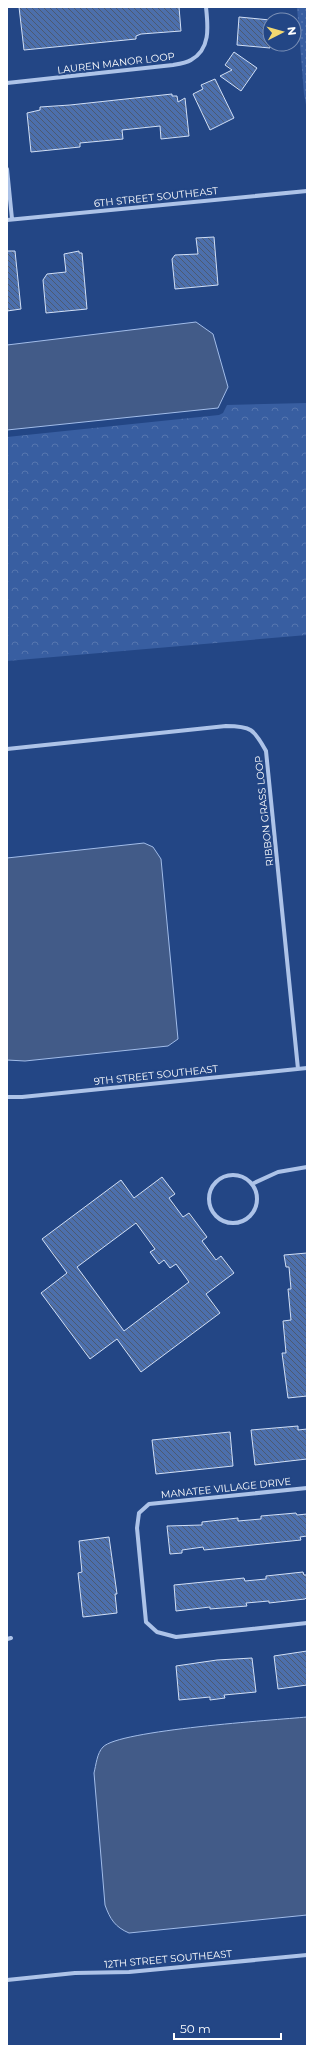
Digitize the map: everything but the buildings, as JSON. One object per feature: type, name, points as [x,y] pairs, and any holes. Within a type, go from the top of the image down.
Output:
[{"type":"street","name":"LAUREN MANOR LOOP","points":[[7,83],[173,65],[191,60],[204,48],[209,29],[206,7]]},
{"type":"street","points":[[7,169],[9,219]]},
{"type":"street","name":"6TH STREET SOUTHEAST","points":[[9,219],[307,190]]},
{"type":"street","name":"RIBBON GRASS LOOP","points":[[7,749],[226,726],[245,726],[258,735],[266,751],[298,1069]]},
{"type":"street","name":"9TH STREET SOUTHEAST","points":[[7,1097],[22,1097],[307,1068]]},
{"type":"street","points":[[252,1184],[278,1172],[307,1167]]},
{"type":"street","points":[[232,1175],[240,1176],[252,1184],[256,1192],[256,1204],[251,1215],[245,1220],[229,1223],[215,1216],[209,1201],[213,1186],[218,1180],[232,1175]]},
{"type":"street","name":"MANATEE VILLAGE DRIVE","points":[[307,1488],[150,1504],[139,1513],[137,1528],[146,1622],[157,1632],[176,1637],[307,1623]]},
{"type":"street","name":"12TH STREET SOUTHEAST","points":[[7,1980],[75,1973],[129,1972],[307,1954]]},
{"type":"green space","points":[[297,7],[307,7],[307,110],[304,94],[301,52],[302,52],[302,12],[297,12]]},
{"type":"green space","points":[[307,403],[307,635],[7,661],[7,437],[219,415],[223,413],[227,405]]},
{"type":"shaded area","points":[[196,322],[213,334],[228,387],[218,408],[7,430],[7,345]]},
{"type":"shaded area","points":[[144,843],[153,847],[161,859],[178,1039],[168,1046],[25,1061],[7,1060],[7,858]]},
{"type":"shaded area","points":[[307,1717],[307,1915],[129,1933],[117,1925],[111,1918],[105,1905],[94,1773],[98,1756],[103,1747],[115,1741],[166,1731],[233,1723]]}]
